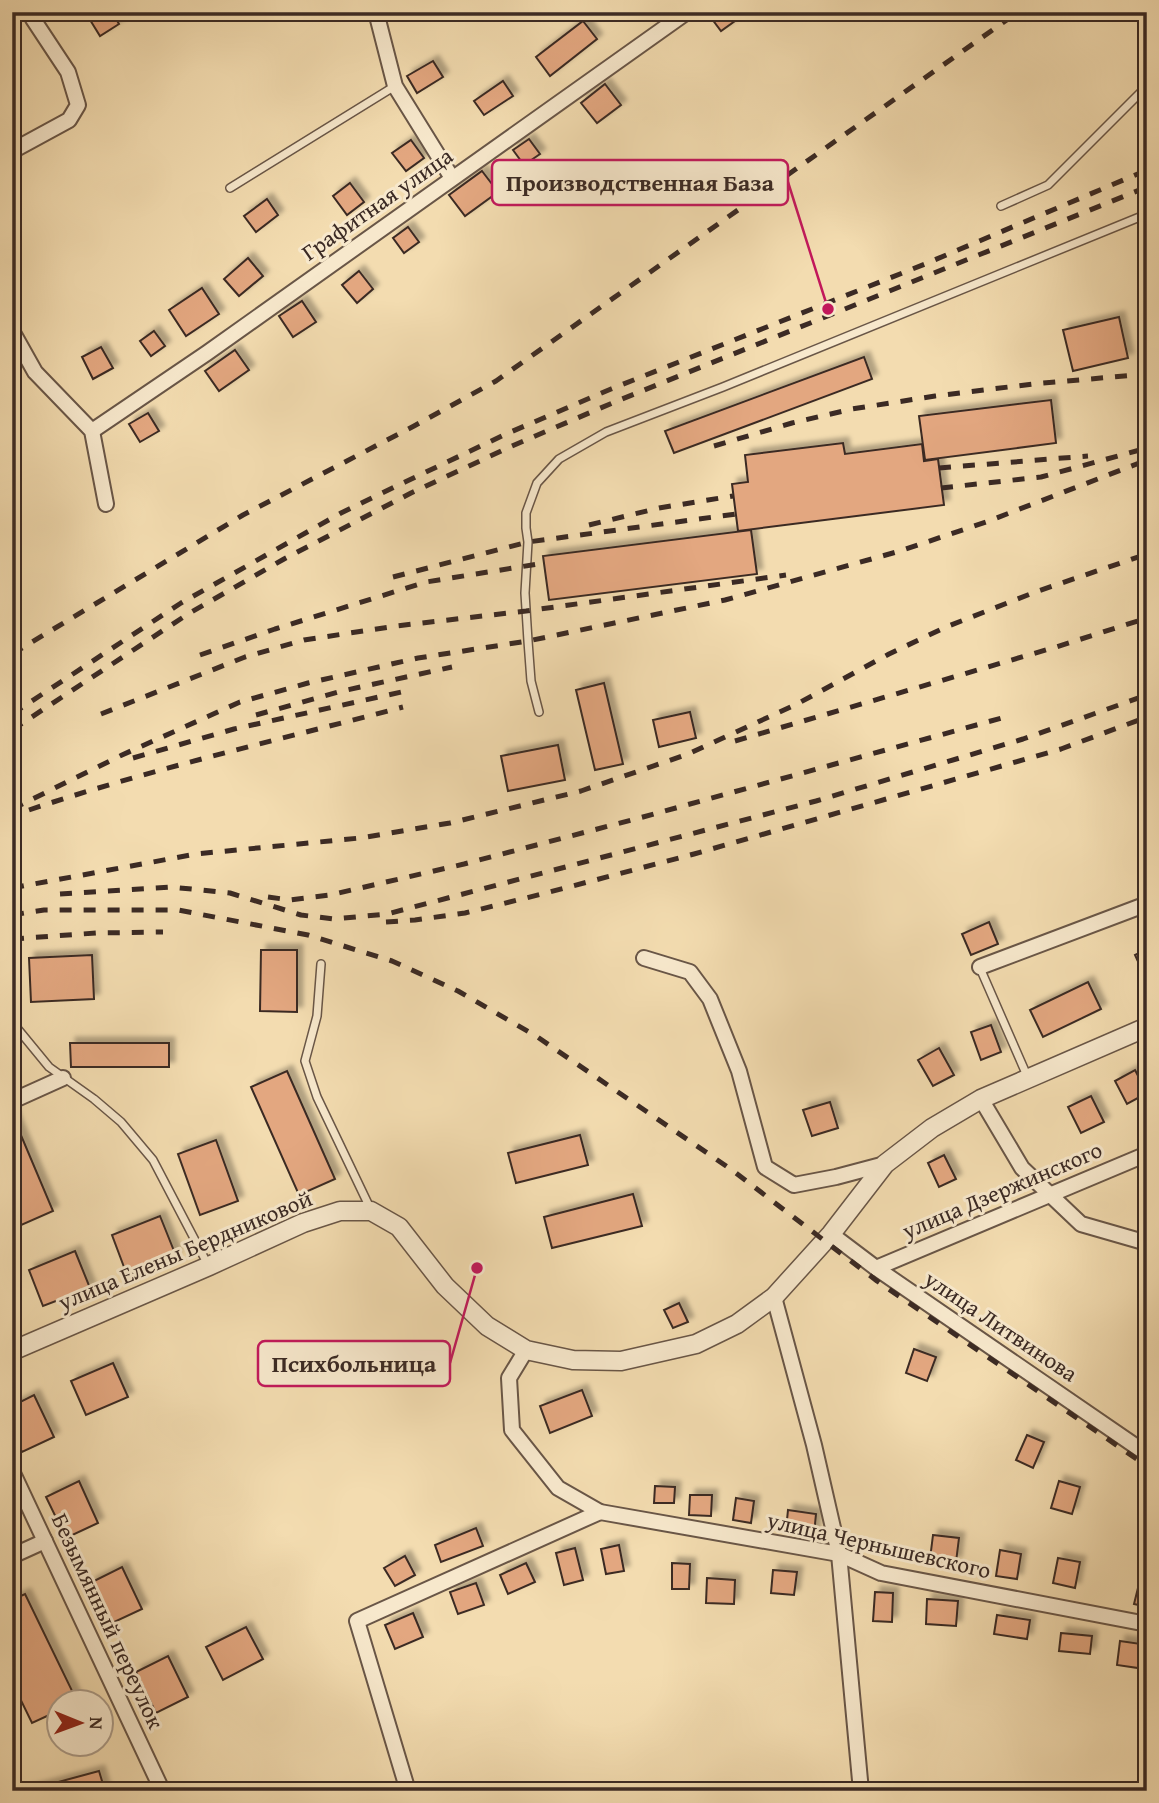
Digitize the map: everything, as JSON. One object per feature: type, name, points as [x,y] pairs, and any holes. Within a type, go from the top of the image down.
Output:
[{"type":"street","points":[[12,150],[69,120],[78,106],[68,72],[33,19],[33,12]]},
{"type":"street","points":[[376,12],[395,86],[452,178]]},
{"type":"street","name":"Графитная улица","points":[[92,431],[207,353],[687,12]]},
{"type":"street","points":[[12,331],[35,372],[92,431],[106,505]]},
{"type":"street","points":[[980,967],[1147,904]]},
{"type":"street","points":[[644,958],[690,972],[710,999],[739,1072],[765,1167],[793,1185],[885,1164]]},
{"type":"street","points":[[371,1211],[399,1227],[445,1286],[487,1326],[526,1350],[573,1360],[621,1361],[696,1344],[737,1324],[774,1297],[831,1234],[885,1164],[932,1128],[981,1100],[1147,1027]]},
{"type":"street","points":[[12,1101],[63,1078]]},
{"type":"street","points":[[981,1100],[1022,1168],[1082,1224],[1147,1243]]},
{"type":"street","name":"улица Дзержинского","points":[[876,1268],[1147,1154]]},
{"type":"street","name":"улица Елены Бердниковой","points":[[12,1351],[303,1223],[340,1212],[371,1211]]},
{"type":"street","name":"улица Литвинова","points":[[831,1234],[876,1268],[1147,1454]]},
{"type":"street","points":[[774,1297],[814,1445],[839,1553],[861,1791]]},
{"type":"street","name":"улица Чернышевского","points":[[526,1350],[509,1378],[512,1430],[558,1489],[600,1512],[839,1553],[881,1573],[1147,1624]]},
{"type":"street","name":"Безымянный переулок","points":[[12,1471],[162,1790]]},
{"type":"street","points":[[408,1791],[357,1621],[600,1512]]},
{"type":"street","points":[[12,1556],[45,1541]]},
{"type":"lane","points":[[230,188],[395,86]]},
{"type":"lane","points":[[1001,206],[1048,185],[1147,86]]},
{"type":"lane","points":[[539,712],[531,681],[527,631],[526,513],[537,483],[559,459],[606,432],[1147,214]]},
{"type":"lane","points":[[321,964],[317,1016],[304,1061],[317,1097],[371,1211]]},
{"type":"lane","points":[[980,967],[1028,1078]]},
{"type":"lane","points":[[12,1021],[48,1067],[94,1099],[121,1122],[153,1160],[209,1266]]},
{"type":"building","points":[[90,12],[112,12],[119,24],[100,36],[87,15]]},
{"type":"building","points":[[713,12],[740,12],[742,16],[721,31],[709,15]]},
{"type":"building","points":[[583,21],[597,39],[550,76],[536,57]]},
{"type":"building","points":[[433,61],[443,77],[417,93],[407,76]]},
{"type":"building","points":[[503,81],[513,96],[484,115],[474,101]]},
{"type":"building","points":[[605,84],[621,105],[597,123],[581,103]]},
{"type":"building","points":[[529,139],[540,154],[524,165],[513,150]]},
{"type":"building","points":[[411,140],[424,158],[406,171],[392,153]]},
{"type":"building","points":[[482,171],[498,192],[465,216],[449,195]]},
{"type":"building","points":[[350,183],[364,202],[347,215],[333,196]]},
{"type":"building","points":[[267,199],[278,215],[256,232],[244,216]]},
{"type":"building","points":[[408,227],[419,242],[404,253],[393,238]]},
{"type":"building","points":[[248,258],[263,276],[239,296],[224,279]]},
{"type":"building","points":[[359,271],[373,289],[357,303],[342,285]]},
{"type":"building","points":[[202,288],[219,314],[186,336],[169,310]]},
{"type":"building","points":[[302,301],[316,322],[293,337],[279,316]]},
{"type":"building","points":[[1119,317],[1128,358],[1073,371],[1063,330]]},
{"type":"building","points":[[154,331],[165,346],[151,356],[140,341]]},
{"type":"building","points":[[101,347],[113,368],[93,379],[82,357]]},
{"type":"building","points":[[235,350],[249,370],[219,391],[205,371]]},
{"type":"building","points":[[864,357],[872,379],[674,453],[665,431]]},
{"type":"building","points":[[1051,400],[1056,443],[925,460],[919,416]]},
{"type":"building","points":[[148,413],[159,431],[140,442],[129,424]]},
{"type":"building","points":[[843,443],[845,454],[922,444],[924,461],[938,459],[944,505],[738,531],[732,484],[748,482],[745,455]]},
{"type":"building","points":[[751,530],[757,574],[549,600],[543,556]]},
{"type":"building","points":[[604,683],[623,764],[595,770],[576,690]]},
{"type":"building","points":[[690,712],[696,738],[659,747],[653,720]]},
{"type":"building","points":[[558,745],[565,780],[508,791],[501,756]]},
{"type":"building","points":[[989,922],[998,944],[971,955],[962,934]]},
{"type":"building","points":[[1147,949],[1147,979],[1146,979],[1135,955]]},
{"type":"building","points":[[261,950],[297,950],[297,1012],[260,1011]]},
{"type":"building","points":[[92,955],[94,999],[31,1002],[29,958]]},
{"type":"building","points":[[1088,982],[1101,1009],[1043,1037],[1030,1010]]},
{"type":"building","points":[[991,1025],[1001,1052],[981,1060],[971,1032]]},
{"type":"building","points":[[70,1043],[169,1043],[169,1067],[71,1067]]},
{"type":"building","points":[[939,1048],[954,1075],[933,1086],[918,1060]]},
{"type":"building","points":[[1135,1070],[1147,1093],[1127,1104],[1115,1081]]},
{"type":"building","points":[[287,1071],[335,1179],[299,1195],[251,1087]]},
{"type":"building","points":[[1091,1096],[1104,1122],[1081,1133],[1068,1107]]},
{"type":"building","points":[[830,1102],[838,1128],[812,1136],[803,1110]]},
{"type":"building","points":[[12,1114],[53,1211],[19,1226],[12,1209]]},
{"type":"building","points":[[580,1135],[588,1165],[516,1183],[508,1153]]},
{"type":"building","points":[[216,1140],[238,1201],[200,1215],[178,1154]]},
{"type":"building","points":[[944,1155],[956,1179],[939,1187],[928,1163]]},
{"type":"building","points":[[633,1194],[642,1226],[552,1248],[544,1217]]},
{"type":"building","points":[[160,1216],[176,1256],[127,1275],[112,1235]]},
{"type":"building","points":[[75,1251],[90,1288],[43,1306],[29,1270]]},
{"type":"building","points":[[679,1303],[688,1322],[673,1328],[664,1310]]},
{"type":"building","points":[[914,1349],[936,1357],[927,1381],[906,1373]]},
{"type":"building","points":[[113,1363],[128,1397],[86,1415],[71,1381]]},
{"type":"building","points":[[582,1390],[592,1416],[550,1433],[540,1406]]},
{"type":"building","points":[[34,1395],[54,1437],[22,1452],[12,1432],[12,1406]]},
{"type":"building","points":[[1027,1435],[1044,1442],[1033,1468],[1016,1460]]},
{"type":"building","points":[[79,1481],[98,1523],[66,1538],[46,1497]]},
{"type":"building","points":[[1059,1481],[1080,1487],[1072,1514],[1051,1508]]},
{"type":"building","points":[[655,1486],[675,1487],[674,1503],[654,1503]]},
{"type":"building","points":[[690,1495],[712,1495],[711,1516],[689,1515]]},
{"type":"building","points":[[736,1498],[754,1501],[751,1523],[733,1520]]},
{"type":"building","points":[[788,1510],[816,1514],[814,1534],[786,1530]]},
{"type":"building","points":[[476,1528],[483,1546],[441,1562],[435,1545]]},
{"type":"building","points":[[933,1535],[959,1538],[956,1562],[930,1559]]},
{"type":"building","points":[[619,1545],[624,1571],[606,1574],[601,1549]]},
{"type":"building","points":[[575,1548],[583,1580],[564,1585],[556,1553]]},
{"type":"building","points":[[1000,1550],[1021,1554],[1017,1579],[996,1576]]},
{"type":"building","points":[[405,1556],[415,1575],[395,1586],[384,1568]]},
{"type":"building","points":[[1058,1558],[1080,1562],[1075,1588],[1053,1583]]},
{"type":"building","points":[[526,1563],[535,1582],[508,1594],[500,1575]]},
{"type":"building","points":[[672,1563],[690,1564],[689,1589],[672,1589]]},
{"type":"building","points":[[122,1567],[142,1609],[110,1624],[90,1583]]},
{"type":"building","points":[[773,1570],[797,1572],[794,1595],[771,1593]]},
{"type":"building","points":[[707,1578],[735,1580],[734,1604],[706,1603]]},
{"type":"building","points":[[476,1583],[484,1605],[458,1614],[450,1592]]},
{"type":"building","points":[[1138,1588],[1147,1590],[1147,1607],[1134,1604]]},
{"type":"building","points":[[875,1592],[893,1593],[892,1622],[873,1621]]},
{"type":"building","points":[[25,1594],[71,1688],[46,1688],[46,1716],[32,1723],[12,1682],[12,1600]]},
{"type":"building","points":[[927,1599],[958,1601],[956,1626],[926,1624]]},
{"type":"building","points":[[413,1613],[423,1637],[395,1649],[385,1625]]},
{"type":"building","points":[[997,1615],[1030,1620],[1027,1639],[994,1634]]},
{"type":"building","points":[[246,1627],[263,1659],[223,1680],[206,1647]]},
{"type":"building","points":[[1061,1633],[1092,1636],[1090,1654],[1059,1651]]},
{"type":"building","points":[[1120,1641],[1141,1644],[1138,1668],[1117,1665]]},
{"type":"building","points":[[168,1656],[188,1697],[156,1713],[136,1672]]},
{"type":"building","points":[[99,1771],[105,1791],[25,1791]]},
{"type":"railway","points":[[12,654],[243,515],[496,381],[1018,12]]},
{"type":"railway","points":[[12,714],[181,603],[341,513],[405,482],[506,434],[611,389],[925,264],[1147,170]]},
{"type":"railway","points":[[12,730],[188,614],[284,559],[411,493],[617,401],[1147,187]]},
{"type":"railway","points":[[714,446],[852,409],[1033,384],[1147,374]]},
{"type":"railway","points":[[941,488],[1041,477],[1147,448]]},
{"type":"railway","points":[[939,468],[1088,456]]},
{"type":"railway","points":[[12,809],[122,755],[240,702],[308,683],[418,658],[528,641],[725,600],[900,551],[986,522],[1147,460]]},
{"type":"railway","points":[[589,525],[659,508],[733,496]]},
{"type":"railway","points":[[393,577],[528,542],[736,514]]},
{"type":"railway","points":[[12,888],[196,854],[360,838],[450,823],[581,791],[688,754],[797,704],[889,654],[946,627],[1038,591],[1147,554]]},
{"type":"railway","points":[[200,655],[426,582],[538,564]]},
{"type":"railway","points":[[101,714],[245,657],[304,640],[786,575]]},
{"type":"railway","points":[[735,741],[1147,618]]},
{"type":"railway","points":[[256,715],[342,691],[452,667]]},
{"type":"railway","points":[[133,758],[234,729],[406,691]]},
{"type":"railway","points":[[60,894],[171,887],[230,893],[301,915],[334,919],[387,914],[816,801],[1023,739],[1147,695]]},
{"type":"railway","points":[[29,810],[168,768],[403,707]]},
{"type":"railway","points":[[268,897],[290,900],[330,895],[464,864],[1009,716]]},
{"type":"railway","points":[[386,922],[465,913],[694,854],[1061,749],[1147,717]]},
{"type":"railway","points":[[12,915],[44,910],[178,910],[308,935],[392,961],[458,991],[536,1036],[732,1170],[877,1281],[1147,1466]]},
{"type":"railway","points":[[12,939],[96,933],[163,932]]},
{"type":"place","name":"Производственная База","points":[[828,309]]},
{"type":"place","name":"Психбольница","points":[[477,1268]]}]
